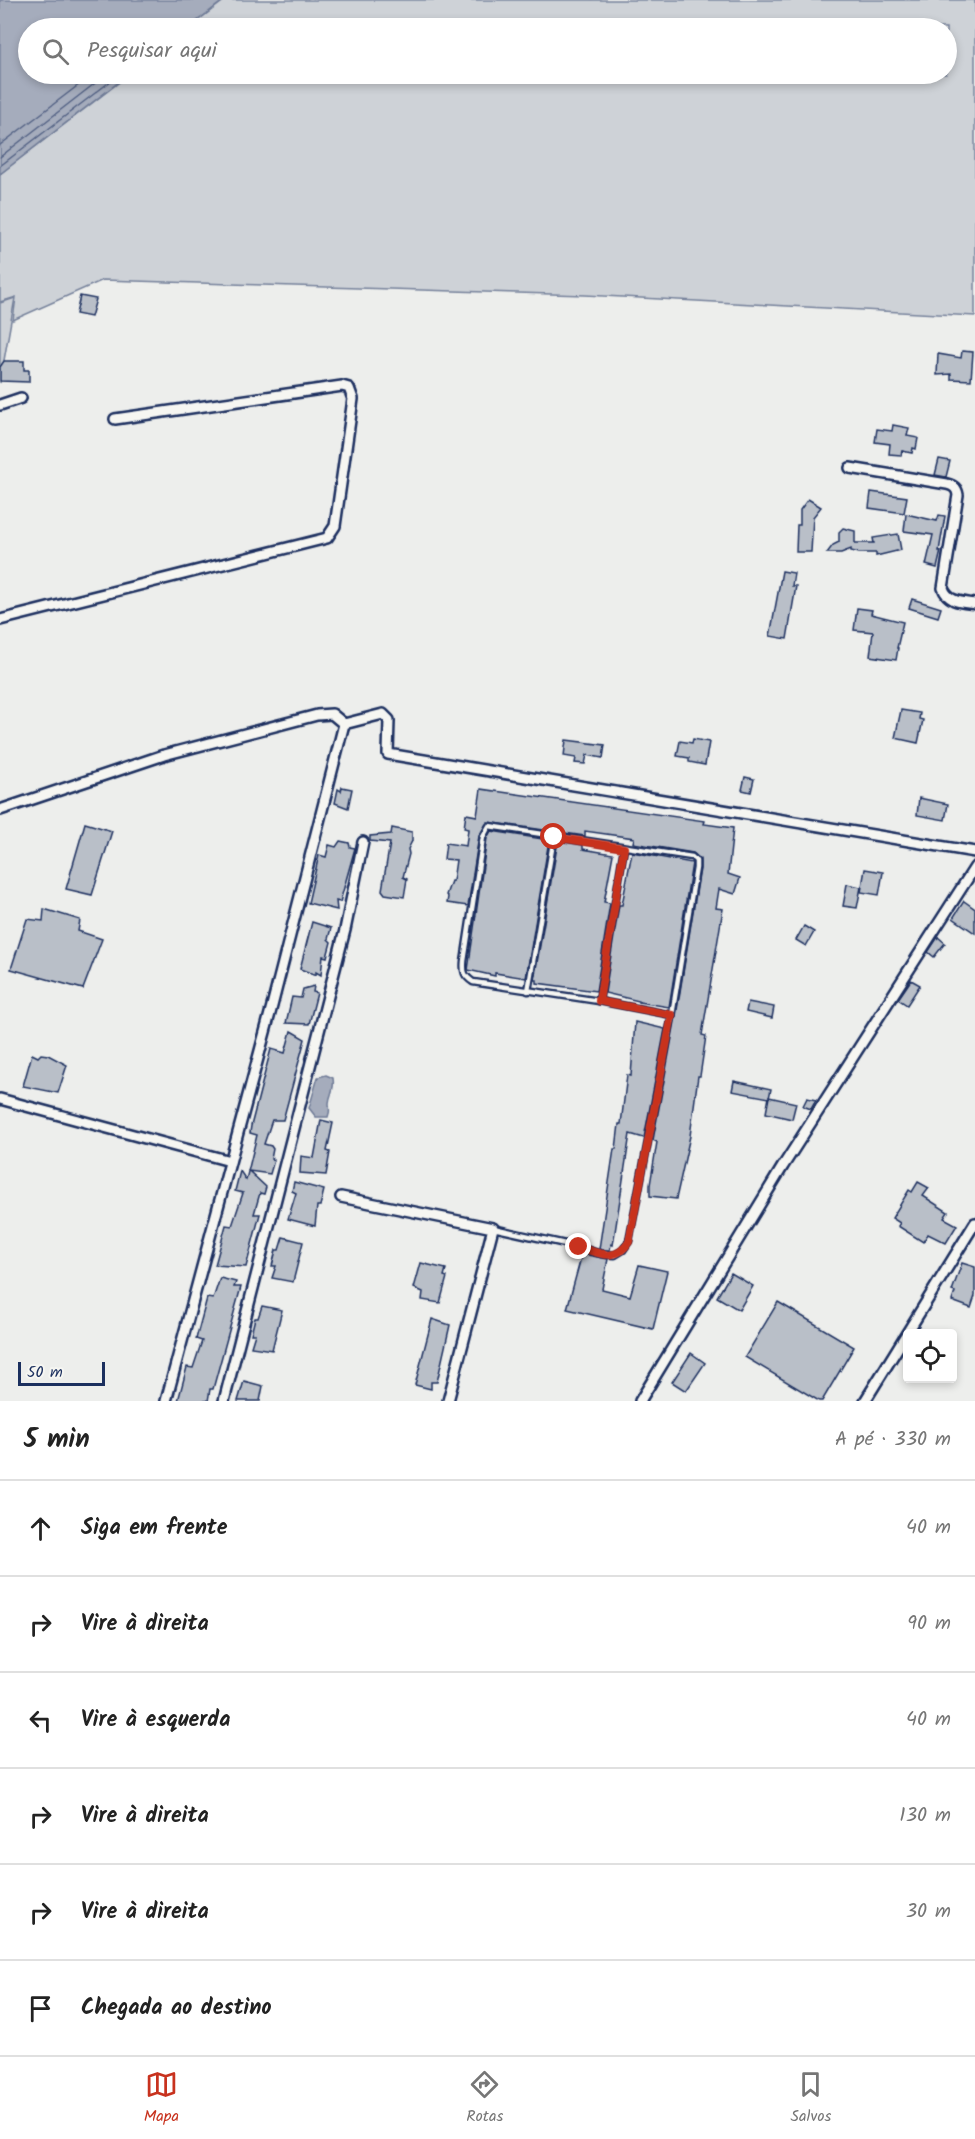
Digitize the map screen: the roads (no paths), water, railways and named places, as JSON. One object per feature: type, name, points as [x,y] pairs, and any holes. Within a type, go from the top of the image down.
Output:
[{"type":"street","points":[[0,620],[327,538],[335,526],[353,399],[348,388],[342,386],[115,418]]},
{"type":"street","points":[[0,405],[21,398]]},
{"type":"street","points":[[850,468],[947,484],[957,490],[943,588],[952,600],[975,604]]},
{"type":"street","points":[[0,810],[164,754],[306,718],[332,714],[344,724]]},
{"type":"street","points":[[344,724],[383,714],[389,720],[388,754],[975,852]]},
{"type":"street","points":[[166,1401],[344,724]]},
{"type":"street","points":[[224,1401],[345,930],[363,842]]},
{"type":"street","points":[[640,1401],[783,1166],[975,867]]},
{"type":"street","points":[[0,1099],[230,1161]]},
{"type":"street","points":[[341,1197],[493,1228],[448,1401]]},
{"type":"street","points":[[865,1401],[975,1223]]},
{"type":"lane","points":[[493,1228],[601,1254],[615,1255],[629,1242],[672,1015],[696,861],[683,854],[624,848],[489,826],[483,837],[463,970],[465,977],[473,982],[599,1001],[672,1015]]},
{"type":"lane","points":[[528,991],[554,837]]},
{"type":"lane","points":[[599,1001],[624,848]]},
{"type":"water","points":[[0,0],[224,0],[201,18],[18,18],[18,84],[116,84],[0,174]]},
{"type":"water","points":[[326,1075],[333,1078],[329,1113],[328,1117],[316,1117],[309,1108],[318,1077]]}]
